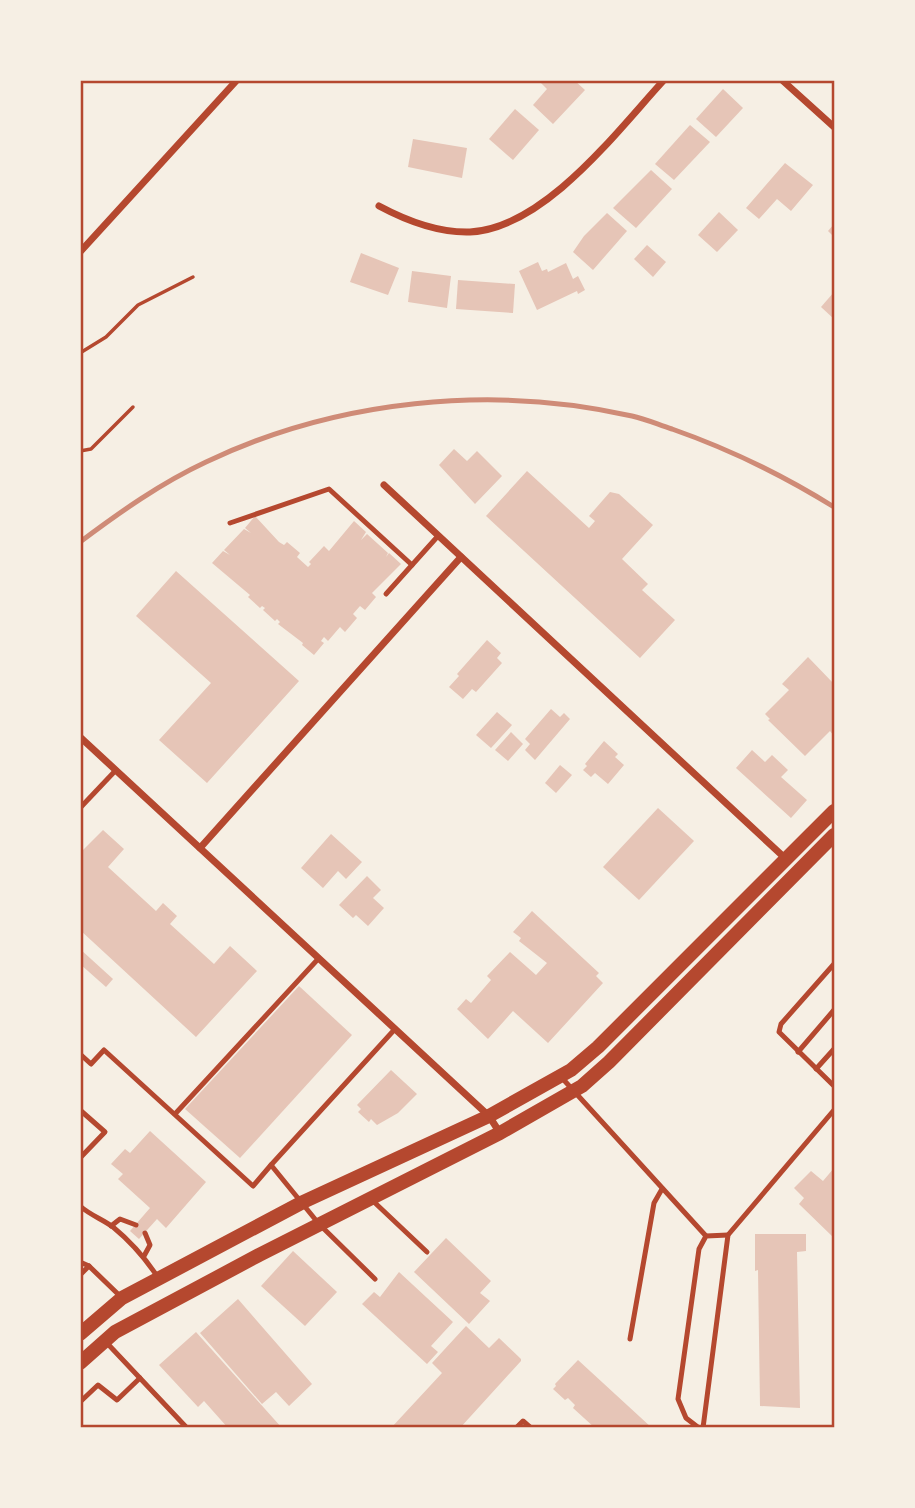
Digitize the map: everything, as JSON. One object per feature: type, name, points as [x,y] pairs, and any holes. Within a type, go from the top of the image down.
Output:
[{"type":"main road","points":[[80,1334],[122,1298],[303,1202],[489,1116],[561,1076],[598,1047],[835,811]]},
{"type":"main road","points":[[80,1363],[115,1332],[499,1133],[572,1091],[610,1062],[835,835]]},
{"type":"street","points":[[80,252],[237,80]]},
{"type":"street","points":[[379,206],[409,222],[441,229],[471,232],[499,225],[533,209],[570,182],[664,80]]},
{"type":"street","points":[[782,80],[835,127]]},
{"type":"street","points":[[384,485],[787,859]]},
{"type":"street","points":[[200,848],[461,557]]},
{"type":"street","points":[[80,737],[489,1116],[499,1133]]},
{"type":"lane","points":[[230,523],[329,489],[412,565]]},
{"type":"lane","points":[[386,594],[438,536]]},
{"type":"lane","points":[[80,807],[116,769]]},
{"type":"lane","points":[[175,1114],[319,958]]},
{"type":"lane","points":[[835,964],[780,1024],[779,1032],[835,1086]]},
{"type":"lane","points":[[798,1052],[835,1010]]},
{"type":"lane","points":[[80,1054],[91,1064],[104,1050],[253,1186],[395,1028]]},
{"type":"lane","points":[[816,1069],[835,1049]]},
{"type":"lane","points":[[561,1076],[706,1236],[728,1235]]},
{"type":"lane","points":[[80,1110],[105,1132],[80,1158]]},
{"type":"lane","points":[[706,1236],[698,1249],[678,1399],[686,1418],[701,1427],[728,1235],[835,1110]]},
{"type":"lane","points":[[271,1165],[319,1224],[375,1279]]},
{"type":"lane","points":[[630,1339],[654,1203],[662,1189]]},
{"type":"lane","points":[[370,1198],[427,1252]]},
{"type":"lane","points":[[80,1206],[91,1216],[111,1226],[144,1256],[159,1279]]},
{"type":"lane","points":[[111,1226],[120,1219],[136,1225]]},
{"type":"lane","points":[[144,1256],[150,1245],[145,1233]]},
{"type":"lane","points":[[80,1262],[89,1266],[122,1298]]},
{"type":"lane","points":[[80,1275],[89,1266]]},
{"type":"lane","points":[[105,1341],[187,1427]]},
{"type":"lane","points":[[81,1399],[98,1385],[117,1400],[140,1378]]},
{"type":"lane","points":[[516,1427],[523,1421],[531,1427]]},
{"type":"path","points":[[80,353],[106,337],[138,305],[193,277]]},
{"type":"path","points":[[80,451],[91,449],[133,407]]},
{"type":"building","points":[[538,80],[574,80],[585,90],[553,124],[533,105],[547,89]]},
{"type":"building","points":[[723,89],[743,108],[716,137],[696,119]]},
{"type":"building","points":[[515,109],[539,130],[513,160],[489,139]]},
{"type":"building","points":[[690,125],[710,142],[674,180],[655,164]]},
{"type":"building","points":[[413,139],[467,148],[462,178],[408,167]]},
{"type":"building","points":[[785,163],[813,185],[791,211],[777,199],[759,219],[746,208]]},
{"type":"building","points":[[651,170],[672,189],[636,228],[613,208]]},
{"type":"building","points":[[719,212],[738,230],[717,252],[698,235]]},
{"type":"building","points":[[607,213],[627,231],[593,270],[573,252],[584,236]]},
{"type":"building","points":[[834,224],[834,237],[828,231]]},
{"type":"building","points":[[647,245],[666,262],[653,277],[634,259]]},
{"type":"building","points":[[361,253],[399,268],[388,295],[350,282]]},
{"type":"building","points":[[538,262],[542,271],[547,269],[548,272],[566,263],[573,279],[578,276],[585,290],[578,294],[577,291],[537,310],[519,271]]},
{"type":"building","points":[[412,271],[451,276],[447,308],[408,302]]},
{"type":"building","points":[[458,280],[515,284],[513,313],[456,309]]},
{"type":"building","points":[[834,292],[834,319],[821,307]]},
{"type":"building","points":[[454,449],[467,461],[477,451],[502,476],[475,504],[439,465]]},
{"type":"building","points":[[527,471],[589,528],[595,521],[589,516],[610,492],[619,494],[653,525],[622,559],[648,584],[642,590],[675,620],[640,658],[486,516]]},
{"type":"building","points":[[255,516],[279,542],[284,545],[287,542],[300,553],[297,557],[308,567],[311,564],[309,562],[324,546],[329,551],[354,521],[366,532],[361,540],[367,534],[388,553],[386,557],[389,553],[401,564],[372,593],[376,597],[365,610],[360,606],[353,614],[357,618],[345,632],[340,627],[328,641],[324,637],[321,641],[324,643],[314,655],[212,563],[223,551],[230,555],[224,550],[244,529],[251,533],[245,528]]},
{"type":"building","points":[[176,571],[299,681],[207,783],[159,740],[211,683],[136,616]]},
{"type":"building","points":[[487,640],[501,653],[497,658],[502,663],[476,692],[472,689],[463,699],[449,687]]},
{"type":"building","points":[[808,657],[834,684],[834,736],[830,731],[805,756],[765,714],[789,690],[782,684]]},
{"type":"building","points":[[551,709],[560,717],[564,713],[570,719],[535,760],[525,750],[530,744],[525,739]]},
{"type":"building","points":[[497,712],[512,725],[491,748],[476,735]]},
{"type":"building","points":[[511,732],[523,744],[508,761],[495,750]]},
{"type":"building","points":[[604,741],[618,754],[615,757],[624,765],[608,784],[595,773],[591,777],[583,770]]},
{"type":"building","points":[[752,750],[765,762],[772,755],[788,770],[781,777],[807,800],[791,818],[736,768]]},
{"type":"building","points":[[560,765],[572,775],[556,793],[545,783]]},
{"type":"building","points":[[658,808],[694,841],[639,900],[603,867]]},
{"type":"building","points":[[103,830],[124,849],[108,867],[156,911],[163,903],[177,916],[170,924],[214,964],[230,946],[257,971],[196,1037],[80,930],[80,853]]},
{"type":"building","points":[[331,834],[362,862],[346,879],[338,871],[323,888],[301,868]]},
{"type":"building","points":[[367,876],[381,890],[373,898],[384,908],[368,926],[356,915],[353,918],[339,905]]},
{"type":"building","points":[[532,911],[599,973],[596,976],[603,983],[548,1043],[513,1011],[488,1039],[457,1009],[466,999],[471,1003],[491,980],[487,976],[510,952],[536,975],[547,963],[519,941],[521,938],[513,932]]},
{"type":"building","points":[[80,949],[113,979],[106,987],[80,964]]},
{"type":"building","points":[[299,986],[352,1035],[240,1158],[185,1109]]},
{"type":"building","points":[[391,1070],[417,1094],[398,1113],[377,1125],[358,1112],[361,1109],[357,1105]]},
{"type":"building","points":[[150,1131],[206,1182],[166,1228],[157,1219],[139,1239],[130,1231],[150,1208],[118,1179],[123,1174],[111,1164],[125,1149],[130,1153]]},
{"type":"building","points":[[834,1168],[834,1238],[799,1204],[804,1198],[794,1188],[811,1171],[823,1181]]},
{"type":"building","points":[[755,1234],[806,1234],[806,1251],[797,1252],[800,1408],[760,1406]]},
{"type":"building","points":[[446,1238],[491,1281],[480,1293],[490,1301],[469,1324],[414,1272]]},
{"type":"building","points":[[293,1251],[337,1292],[305,1326],[261,1286]]},
{"type":"building","points":[[399,1272],[453,1322],[431,1346],[438,1352],[427,1364],[362,1304],[374,1292],[380,1297]]},
{"type":"building","points":[[238,1299],[312,1384],[289,1406],[276,1392],[262,1404],[200,1333]]},
{"type":"building","points":[[466,1326],[489,1348],[499,1338],[521,1361],[460,1428],[391,1428],[442,1373],[432,1363]]},
{"type":"building","points":[[196,1332],[282,1428],[228,1428],[204,1401],[198,1407],[159,1365]]},
{"type":"building","points":[[578,1360],[652,1428],[595,1428],[573,1408],[575,1405],[568,1398],[565,1400],[553,1389]]},
{"type":"railway","points":[[80,542],[173,479],[256,441],[308,424],[361,412],[470,400],[579,406],[632,416],[736,454],[834,507]]}]
